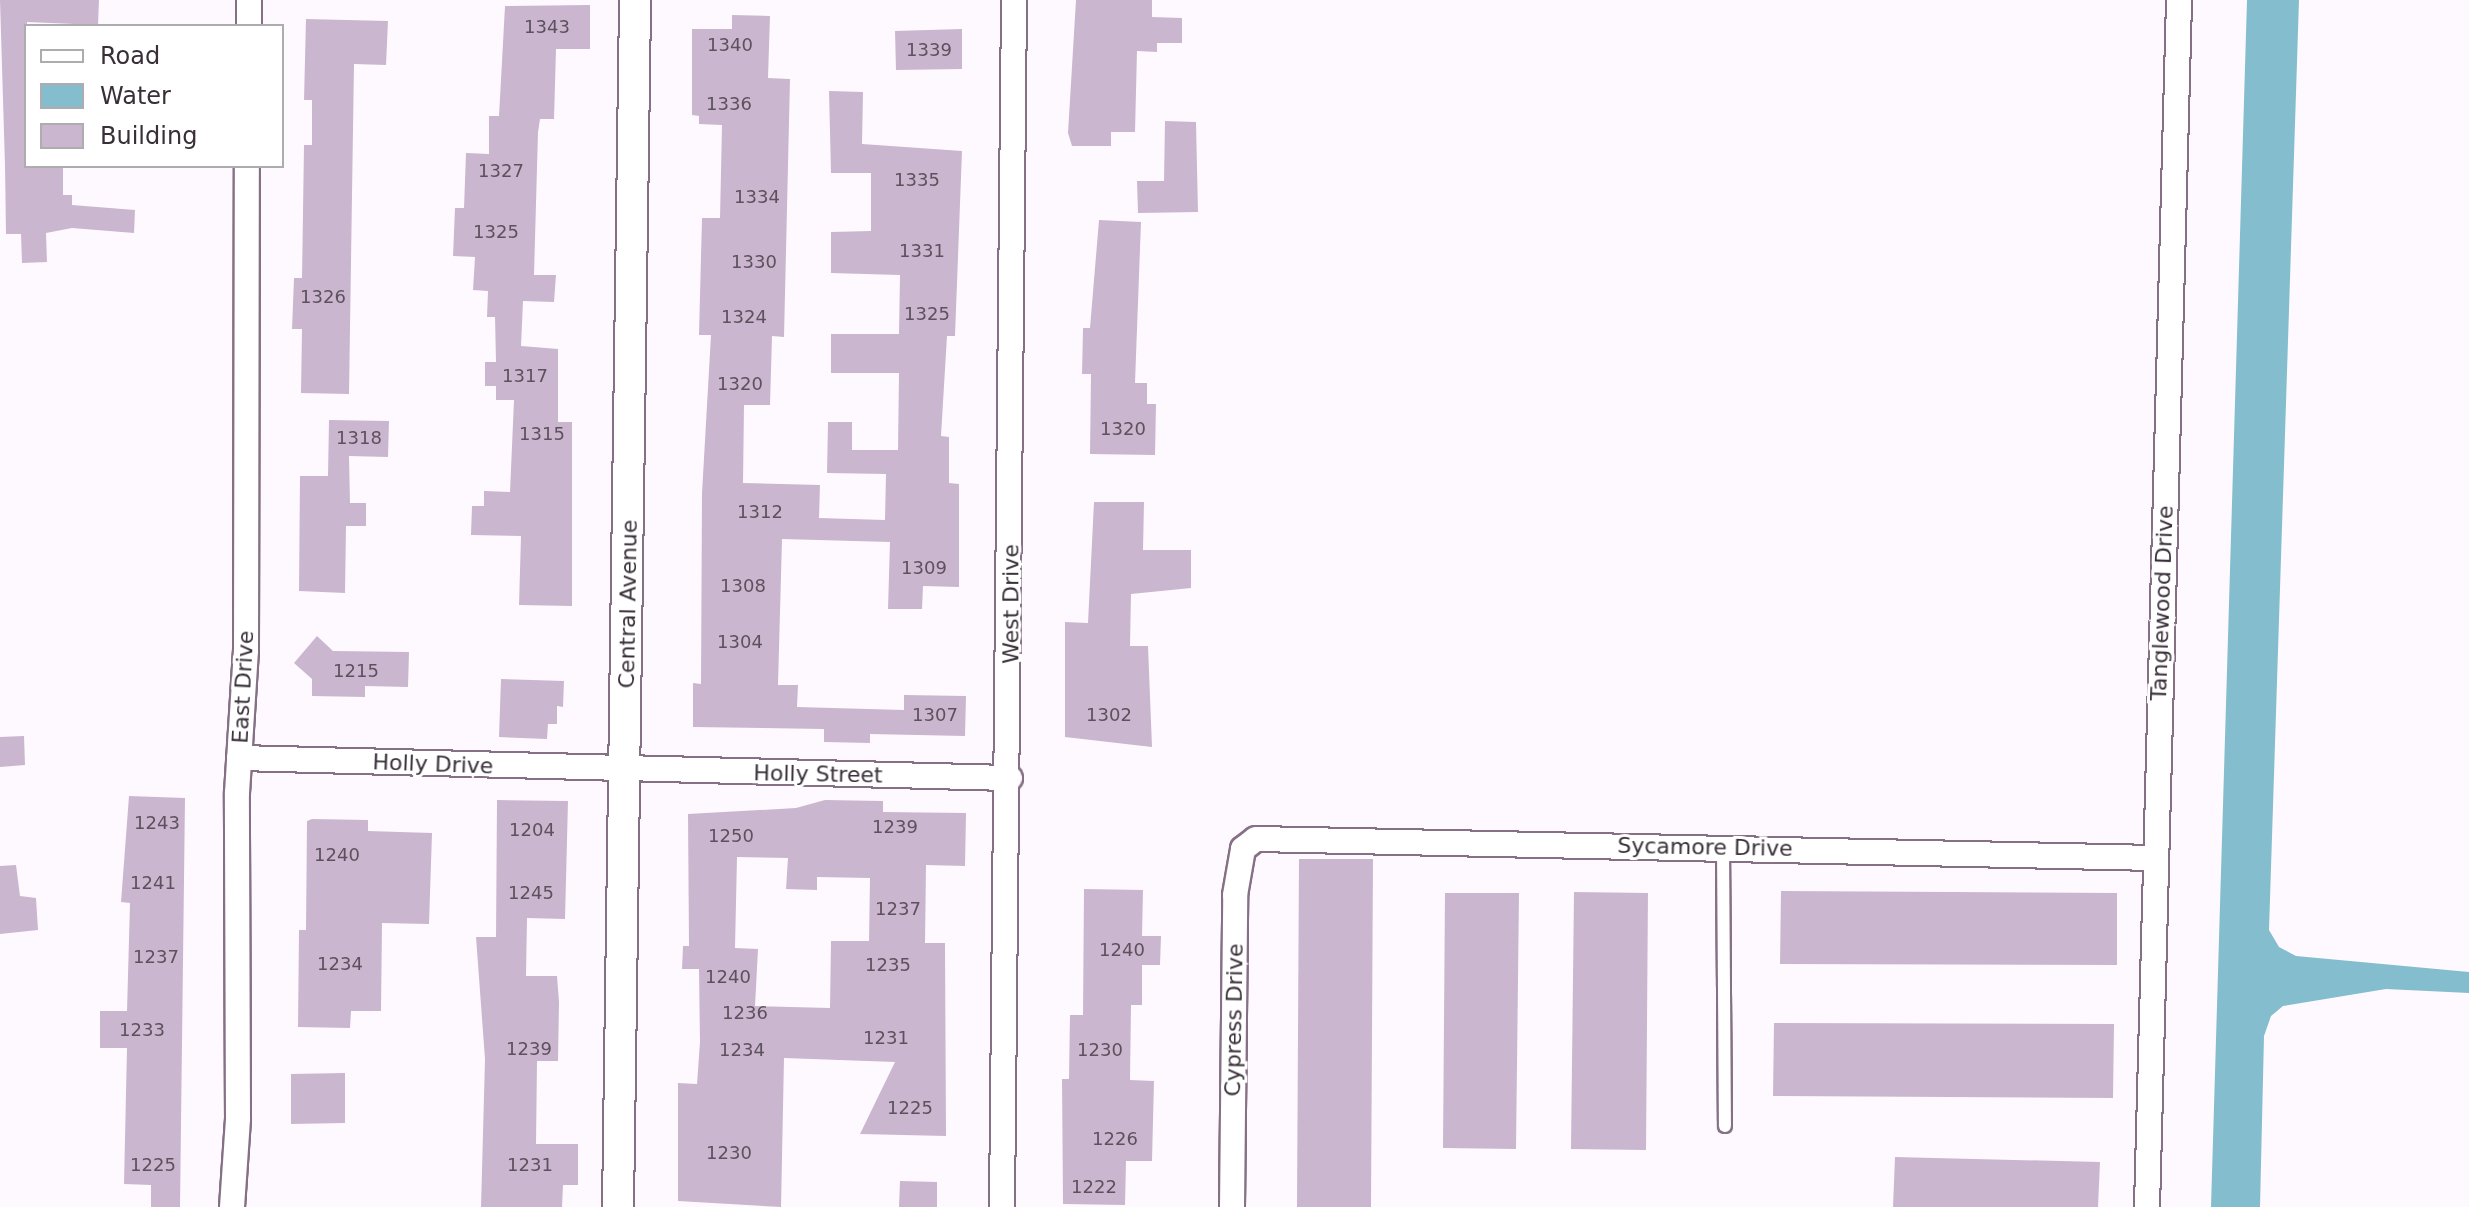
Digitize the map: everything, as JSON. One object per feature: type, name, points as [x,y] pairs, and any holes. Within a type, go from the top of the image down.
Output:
[{"type":"street","points":[[249,0],[249,24]]},
{"type":"street","name":"Central Avenue","points":[[618,1207],[627,770],[635,0]]},
{"type":"street","name":"West Drive","points":[[1002,1207],[1010,778],[1014,0]]},
{"type":"street","name":"Tanglewood Drive","points":[[2147,1207],[2179,0]]},
{"type":"street","name":"East Drive","points":[[232,1207],[239,758],[246,651],[247,168]]},
{"type":"street","name":"Holly Drive","points":[[239,758],[627,770]]},
{"type":"street","name":"Holly Street","points":[[627,770],[1010,778]]},
{"type":"street","name":"Sycamore Drive","points":[[1256,839],[2155,858]]},
{"type":"street","name":"Cypress Drive","points":[[1232,1207],[1235,895],[1243,849],[1256,839]]},
{"type":"lane","points":[[1723,847],[1725,1126]]},
{"type":"water","points":[[2247,0],[2299,0],[2269,930],[2279,947],[2296,956],[2469,972],[2469,993],[2386,989],[2283,1006],[2271,1016],[2264,1036],[2260,1207],[2211,1207]]},
{"type":"building","points":[[0,0],[99,0],[98,24],[24,24],[24,166],[5,166]]},
{"type":"building","points":[[1076,0],[1152,0],[1152,17],[1182,18],[1182,43],[1157,43],[1157,52],[1137,51],[1135,132],[1111,132],[1111,146],[1072,146],[1068,133]]},
{"type":"building","points":[[590,5],[590,49],[556,49],[554,119],[540,119],[534,275],[556,275],[554,302],[523,301],[521,346],[558,349],[558,422],[572,422],[572,606],[519,605],[521,536],[471,535],[472,506],[484,506],[484,491],[510,492],[514,400],[496,400],[496,386],[485,386],[485,362],[496,362],[495,317],[487,317],[488,291],[473,290],[475,257],[453,256],[455,208],[464,208],[466,153],[489,154],[489,116],[499,116],[505,6]]},
{"type":"building","points":[[732,15],[770,16],[768,78],[790,79],[784,337],[772,336],[770,405],[744,405],[743,483],[820,485],[819,518],[885,520],[886,474],[827,473],[828,422],[852,422],[852,450],[898,450],[899,373],[831,373],[831,334],[899,334],[900,275],[831,273],[831,232],[871,231],[871,173],[831,173],[829,91],[863,92],[862,144],[962,151],[955,336],[947,336],[941,436],[949,437],[949,483],[959,484],[959,587],[923,586],[922,609],[888,609],[890,542],[782,539],[778,685],[798,685],[797,707],[904,710],[904,695],[966,696],[965,736],[870,734],[870,743],[824,742],[824,729],[693,727],[693,683],[701,684],[702,493],[711,335],[699,335],[702,218],[720,218],[722,125],[699,124],[699,116],[692,115],[692,29],[732,29]]},
{"type":"building","points":[[306,19],[388,21],[386,65],[354,64],[349,394],[301,393],[302,329],[292,329],[294,278],[302,278],[304,145],[312,145],[312,100],[304,100]]},
{"type":"building","points":[[962,29],[962,69],[896,70],[895,31]]},
{"type":"building","points":[[1165,121],[1196,122],[1198,212],[1138,213],[1137,181],[1164,181]]},
{"type":"building","points":[[5,166],[63,168],[63,195],[72,195],[72,205],[135,210],[134,233],[72,228],[46,233],[47,262],[22,263],[21,234],[6,234]]},
{"type":"building","points":[[1099,220],[1141,222],[1135,383],[1147,383],[1147,404],[1156,404],[1155,455],[1090,454],[1091,374],[1082,374],[1083,328],[1090,328]]},
{"type":"building","points":[[329,420],[389,421],[388,457],[349,456],[350,503],[366,503],[366,526],[346,526],[345,593],[299,591],[300,476],[328,476]]},
{"type":"building","points":[[1094,502],[1144,502],[1143,550],[1191,550],[1191,588],[1131,594],[1130,646],[1148,646],[1152,747],[1065,737],[1065,622],[1088,623]]},
{"type":"building","points":[[317,636],[333,651],[409,652],[408,687],[365,686],[365,697],[312,696],[312,679],[294,663]]},
{"type":"building","points":[[501,679],[564,681],[563,707],[557,706],[557,724],[548,724],[547,739],[499,737]]},
{"type":"building","points":[[24,736],[25,765],[0,767],[0,737]]},
{"type":"building","points":[[129,796],[185,798],[180,1207],[151,1207],[151,1185],[124,1184],[127,1048],[100,1048],[100,1011],[127,1011],[130,903],[121,902]]},
{"type":"building","points":[[497,800],[568,801],[565,919],[527,918],[526,976],[557,976],[558,1061],[537,1061],[536,1144],[578,1144],[578,1185],[563,1185],[562,1207],[481,1207],[485,1059],[476,937],[496,937]]},
{"type":"building","points":[[825,800],[883,801],[883,812],[966,813],[965,866],[926,865],[925,943],[945,943],[946,1136],[860,1134],[895,1062],[784,1058],[781,1207],[678,1201],[678,1083],[697,1084],[700,1042],[699,969],[682,969],[683,946],[689,946],[688,814],[796,808]],"holes":[[[737,857],[788,858],[786,889],[817,890],[817,877],[870,878],[869,941],[831,941],[830,1008],[755,1006],[758,949],[735,948]]]},
{"type":"building","points":[[368,820],[368,831],[432,833],[429,924],[382,923],[381,1011],[351,1011],[350,1028],[298,1027],[299,930],[306,930],[307,821]]},
{"type":"building","points":[[1299,859],[1373,859],[1371,1207],[1297,1207]]},
{"type":"building","points":[[16,865],[20,896],[36,898],[38,930],[0,934],[0,866]]},
{"type":"building","points":[[1084,889],[1143,890],[1142,936],[1161,936],[1160,965],[1142,965],[1142,1005],[1131,1005],[1130,1080],[1154,1081],[1152,1161],[1126,1161],[1125,1205],[1063,1204],[1062,1079],[1069,1079],[1070,1015],[1083,1015]]},
{"type":"building","points":[[1781,891],[2117,893],[2117,965],[1780,964]]},
{"type":"building","points":[[1574,892],[1648,893],[1646,1150],[1571,1149]]},
{"type":"building","points":[[1445,893],[1519,893],[1516,1149],[1443,1148]]},
{"type":"building","points":[[1774,1023],[2114,1024],[2113,1098],[1773,1096]]},
{"type":"building","points":[[345,1073],[345,1123],[291,1124],[291,1074]]},
{"type":"building","points":[[1895,1157],[2100,1162],[2098,1207],[1893,1207]]},
{"type":"building","points":[[900,1181],[937,1182],[937,1207],[899,1207]]}]
